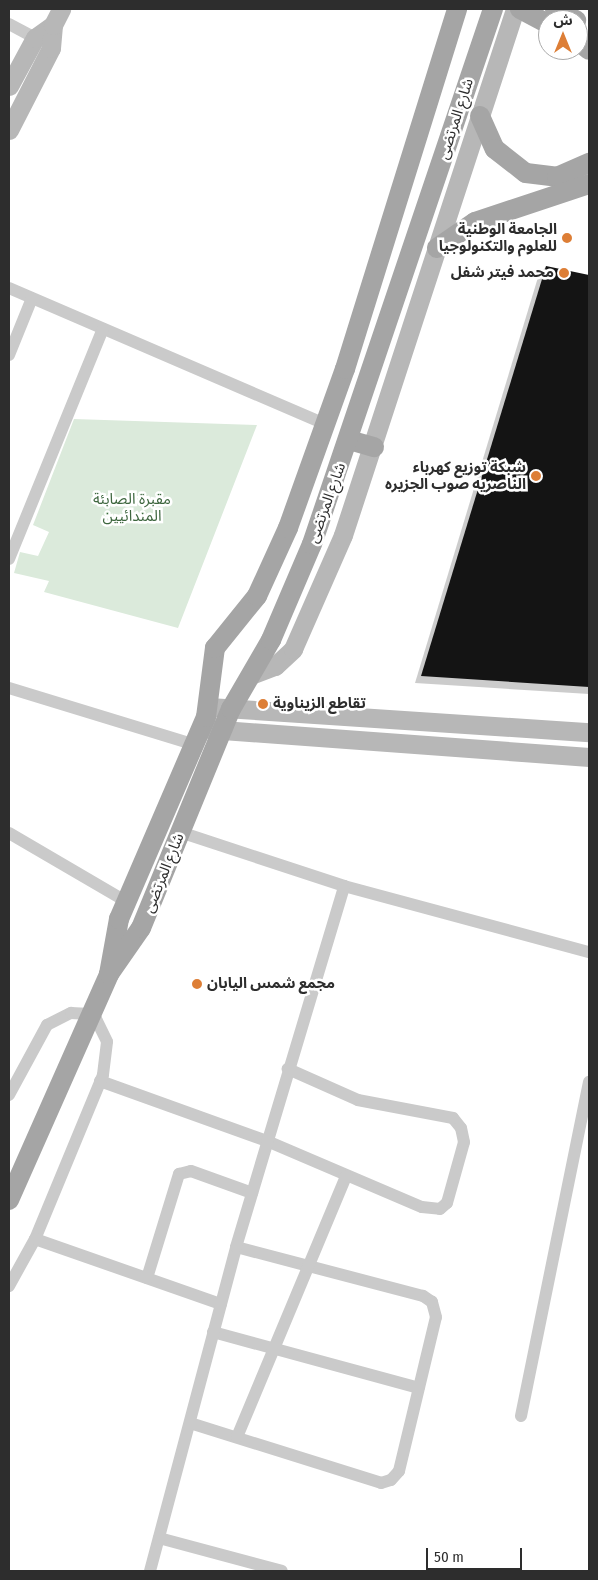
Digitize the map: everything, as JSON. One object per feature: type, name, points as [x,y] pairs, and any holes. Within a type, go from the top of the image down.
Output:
[{"type":"main road","name":"شارع المرتضى","points":[[109,974],[113,939],[127,902],[199,737],[209,707],[215,648],[226,629],[253,602],[271,569],[326,424],[457,9]]},
{"type":"main road","name":"شارع المرتضى","points":[[9,1200],[109,974],[136,940],[231,709],[277,627],[350,440],[492,9]]},
{"type":"main road","points":[[520,9],[538,19]]},
{"type":"main road","points":[[480,116],[489,141],[509,163],[536,176],[569,184],[589,184]]},
{"type":"main road","points":[[437,248],[475,222],[569,184],[589,163]]},
{"type":"main road","points":[[350,440],[374,447]]},
{"type":"street","points":[[251,675],[285,659],[300,638],[374,447],[515,9]]},
{"type":"street","points":[[9,86],[35,38],[57,17]]},
{"type":"street","points":[[9,130],[51,48],[57,17]]},
{"type":"street","points":[[9,24],[35,38]]},
{"type":"street","points":[[9,288],[326,424]]},
{"type":"street","points":[[9,355],[32,298]]},
{"type":"street","points":[[9,559],[103,329]]},
{"type":"street","points":[[9,688],[199,737],[222,730],[589,757]]},
{"type":"street","points":[[209,707],[589,732]]},
{"type":"street","points":[[9,832],[127,902]]},
{"type":"street","points":[[180,832],[344,886],[589,952]]},
{"type":"street","points":[[150,1571],[236,1247],[344,886]]},
{"type":"street","points":[[9,1095],[12,1079],[47,1025],[62,1016],[90,1014],[107,1042],[100,1081],[35,1239],[9,1286]]},
{"type":"street","points":[[100,1081],[267,1141],[422,1207],[440,1209],[450,1199],[464,1142],[461,1128],[446,1115],[358,1100],[288,1069]]},
{"type":"street","points":[[521,1416],[589,1082]]},
{"type":"street","points":[[147,1278],[179,1174],[191,1172],[252,1193]]},
{"type":"street","points":[[237,1437],[346,1176]]},
{"type":"street","points":[[35,1239],[221,1304]]},
{"type":"street","points":[[190,1423],[387,1482],[398,1470],[436,1317],[432,1302],[423,1296],[236,1247]]},
{"type":"street","points":[[213,1332],[418,1388]]},
{"type":"street","points":[[159,1538],[282,1571]]},
{"type":"green space","name":"مقبرة الصابئة المندائيين","points":[[74,419],[257,425],[178,628],[44,592],[49,581],[14,573],[20,552],[38,556],[49,532],[33,525]]},
{"type":"building","name":"شبكة توزيع كهرباء الناصريه صوب الجزيره","points":[[546,266],[589,275],[589,687],[421,676]]},
{"type":"place","name":"الجامعة الوطنية للعلوم والتكنولوجيا","points":[[567,238]]},
{"type":"place","name":"محمد فيتر شفل","points":[[564,273]]},
{"type":"place","name":"شبكة توزيع كهرباء الناصريه صوب الجزيره","points":[[536,476]]},
{"type":"place","name":"تقاطع الزيناوية","points":[[263,704]]},
{"type":"place","name":"مجمع شمس اليابان","points":[[197,984]]}]
